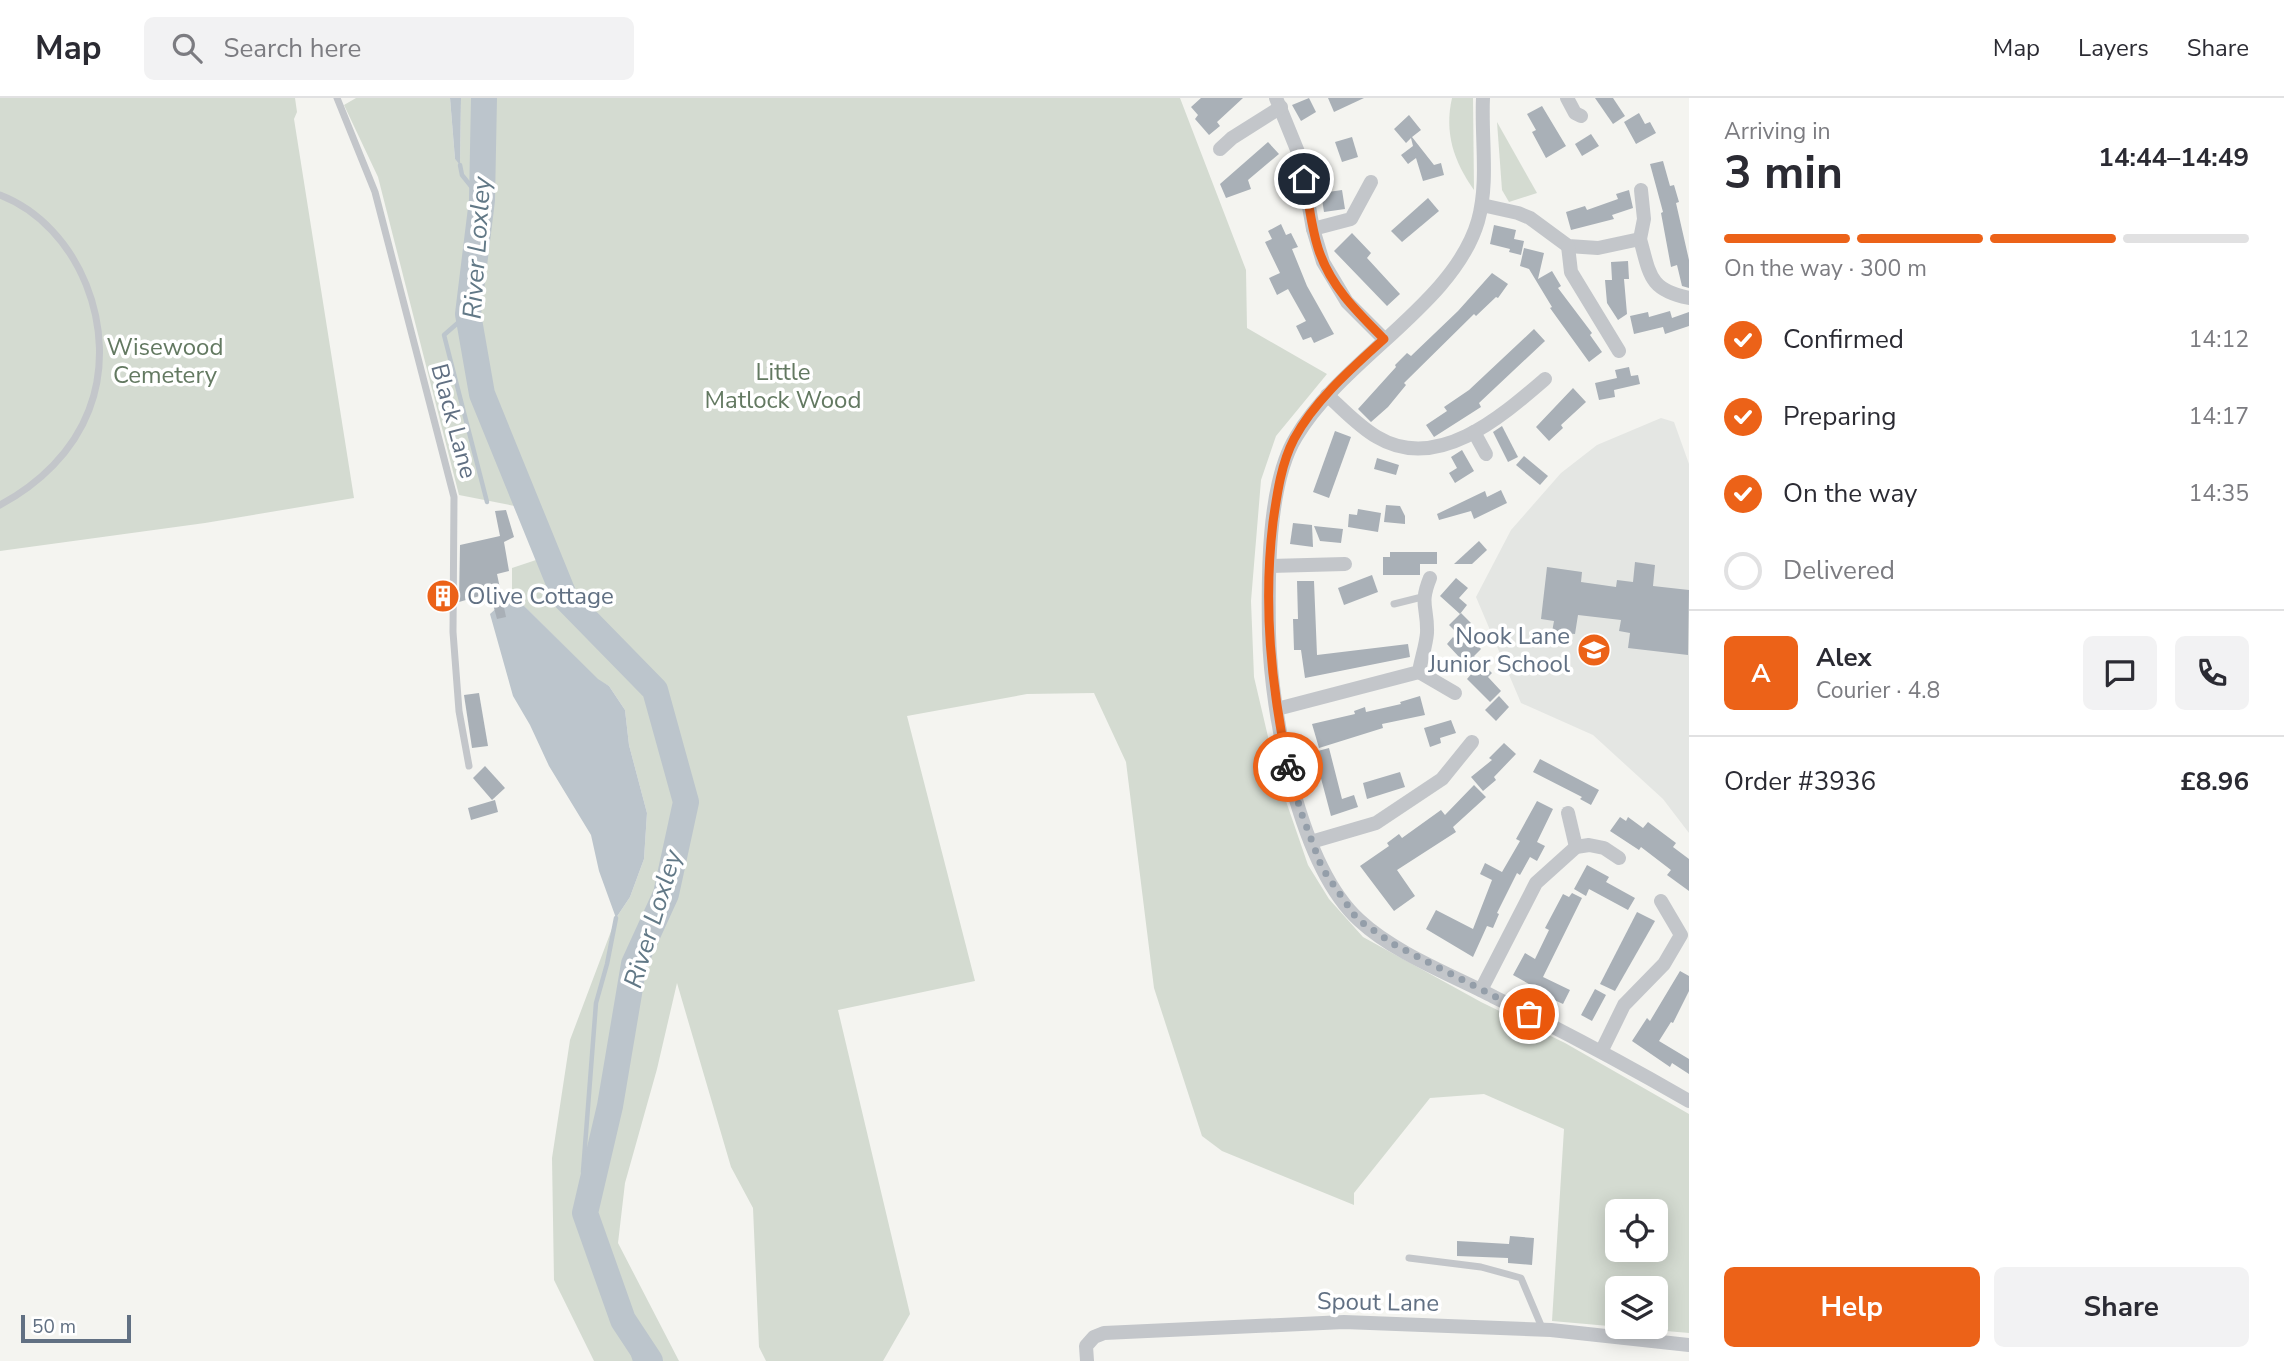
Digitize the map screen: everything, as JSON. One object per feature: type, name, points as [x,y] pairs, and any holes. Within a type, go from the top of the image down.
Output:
[{"type":"street","points":[[1483,98],[1482,205],[1471,240],[1453,272],[1327,395],[1294,439],[1284,466],[1275,507],[1270,566],[1269,651],[1288,766],[1311,842],[1334,888],[1357,919],[1395,945],[1602,1051],[1689,1101]]},
{"type":"street","points":[[1567,98],[1576,113],[1581,116]]},
{"type":"street","points":[[1220,149],[1278,102],[1300,157],[1313,229],[1323,262],[1347,302],[1384,339]]},
{"type":"street","points":[[1313,229],[1351,219],[1371,182]]},
{"type":"street","points":[[1640,191],[1644,219],[1640,239],[1653,282],[1667,293],[1689,298]]},
{"type":"street","points":[[1482,205],[1518,212],[1568,246],[1598,248],[1640,239]]},
{"type":"street","points":[[1568,246],[1571,272],[1619,351]]},
{"type":"street","points":[[1327,395],[1377,438],[1397,446],[1439,448],[1474,432],[1545,379]]},
{"type":"street","points":[[1474,432],[1486,454]]},
{"type":"street","points":[[1270,566],[1345,564]]},
{"type":"street","points":[[1419,672],[1427,635],[1427,613],[1422,597],[1430,578]]},
{"type":"street","points":[[1277,709],[1419,672],[1455,693]]},
{"type":"street","points":[[1311,842],[1376,823],[1442,779],[1472,742]]},
{"type":"street","points":[[1568,813],[1576,847]]},
{"type":"street","points":[[1481,990],[1536,883],[1576,847],[1589,845],[1604,848],[1619,858]]},
{"type":"street","points":[[1602,1051],[1624,1005],[1664,964],[1681,935],[1661,901]]},
{"type":"street","name":"Spout Lane","points":[[1087,1361],[1086,1346],[1094,1337],[1118,1332],[1345,1322],[1543,1330],[1689,1345]]},
{"type":"lane","name":"Black Lane","points":[[337,98],[375,192],[454,497],[453,632],[459,711],[469,766]]},
{"type":"lane","points":[[0,195],[16,202],[59,236],[88,284],[97,324],[98,372],[90,408],[75,438],[54,464],[29,488],[0,505]]},
{"type":"lane","points":[[1394,604],[1422,597]]},
{"type":"lane","points":[[1409,1258],[1481,1268],[1521,1278],[1543,1330]]},
{"type":"shaded area","points":[[450,98],[461,98],[460,165],[455,159]]},
{"type":"shaded area","name":"Nook Lane Junior School","points":[[1661,418],[1674,422],[1689,464],[1689,833],[1663,799],[1593,735],[1521,703],[1476,597],[1511,530],[1561,473],[1597,445]]},
{"type":"shaded area","points":[[512,594],[598,679],[609,686],[625,710],[629,745],[647,813],[644,859],[630,897],[616,918],[599,871],[591,835],[549,766],[513,696],[490,614]]},
{"type":"green space","name":"Wisewood Cemetery","points":[[0,98],[295,98],[297,112],[294,119],[354,498],[205,523],[0,551]]},
{"type":"green space","name":"Little Matlock Wood","points":[[356,98],[450,98],[455,159],[460,163],[461,98],[1180,98],[1246,270],[1247,328],[1327,374],[1276,436],[1261,480],[1251,601],[1254,677],[1277,775],[1308,865],[1329,899],[1363,937],[1481,1002],[1565,1043],[1689,1114],[1689,1333],[1668,1331],[1668,1276],[1605,1276],[1605,1326],[1552,1321],[1564,1129],[1484,1094],[1430,1098],[1354,1193],[1354,1205],[1222,1151],[1202,1136],[1154,988],[1126,762],[1094,693],[1027,694],[907,716],[975,981],[838,1010],[910,1314],[883,1361],[766,1361],[759,1347],[753,1208],[731,1167],[677,983],[657,1069],[625,1183],[618,1243],[679,1361],[594,1361],[554,1280],[552,1158],[570,1040],[616,918],[630,897],[644,859],[647,813],[629,745],[625,710],[609,686],[598,680],[512,594],[512,568],[536,560],[520,507],[459,495],[378,177],[344,105]]},
{"type":"green space","points":[[1452,98],[1473,98],[1474,190],[1452,147],[1449,123]]},
{"type":"green space","points":[[1497,122],[1537,193],[1509,202],[1502,190]]},
{"type":"building","points":[[1201,98],[1243,98],[1217,122],[1220,126],[1209,135],[1195,119],[1198,115],[1191,107]]},
{"type":"building","points":[[1309,98],[1316,112],[1301,121],[1292,105]]},
{"type":"building","points":[[1328,98],[1364,98],[1334,112]]},
{"type":"building","points":[[1595,98],[1613,98],[1625,116],[1613,124]]},
{"type":"building","points":[[1542,106],[1566,146],[1546,158],[1532,132],[1536,130],[1527,114]]},
{"type":"building","points":[[1639,113],[1645,124],[1650,122],[1656,133],[1636,144],[1624,122]]},
{"type":"building","points":[[1409,115],[1421,130],[1412,137],[1434,165],[1441,163],[1444,175],[1423,181],[1416,158],[1408,164],[1401,155],[1413,146],[1411,138],[1406,143],[1394,129]]},
{"type":"building","points":[[1591,134],[1599,146],[1582,156],[1575,144]]},
{"type":"building","points":[[1352,137],[1358,157],[1342,162],[1335,142]]},
{"type":"building","points":[[1268,142],[1279,154],[1248,180],[1251,189],[1226,198],[1220,184]]},
{"type":"building","points":[[1663,161],[1670,186],[1674,185],[1679,202],[1676,203],[1689,260],[1689,288],[1682,286],[1677,265],[1671,267],[1661,213],[1663,212],[1650,164]]},
{"type":"building","points":[[1342,190],[1345,209],[1324,212],[1321,193]]},
{"type":"building","points":[[1629,190],[1633,208],[1612,215],[1614,219],[1571,230],[1566,212],[1585,206],[1587,210],[1618,199],[1616,194]]},
{"type":"building","points":[[1428,198],[1439,211],[1402,242],[1391,231]]},
{"type":"building","points":[[1281,224],[1286,235],[1291,233],[1298,247],[1292,249],[1307,286],[1334,334],[1314,343],[1311,337],[1303,340],[1296,326],[1306,321],[1288,289],[1277,295],[1269,278],[1280,273],[1265,242],[1272,239],[1268,231]]},
{"type":"building","points":[[1494,225],[1516,230],[1514,239],[1524,241],[1521,255],[1490,244]]},
{"type":"building","points":[[1352,233],[1371,253],[1367,258],[1400,294],[1387,306],[1334,251]]},
{"type":"building","points":[[1524,248],[1544,253],[1538,279],[1552,271],[1561,286],[1558,288],[1592,333],[1590,335],[1602,352],[1589,362],[1550,308],[1552,307],[1529,269],[1520,266]]},
{"type":"building","points":[[1628,261],[1629,279],[1624,279],[1627,314],[1618,320],[1607,303],[1605,280],[1612,280],[1611,262]]},
{"type":"building","points":[[1492,273],[1508,284],[1498,298],[1476,316],[1474,314],[1404,383],[1406,385],[1388,407],[1371,422],[1358,409],[1395,365],[1407,353],[1411,356],[1458,311]]},
{"type":"building","points":[[1670,311],[1672,318],[1689,312],[1689,326],[1665,334],[1663,327],[1634,334],[1630,316],[1648,312],[1649,317]]},
{"type":"building","points":[[1534,329],[1545,341],[1479,403],[1481,407],[1434,437],[1426,425],[1447,411],[1444,407],[1469,390]]},
{"type":"building","points":[[1629,367],[1631,376],[1638,375],[1640,384],[1614,390],[1615,397],[1599,400],[1595,383],[1617,378],[1615,370]]},
{"type":"building","points":[[1573,388],[1586,402],[1561,425],[1563,428],[1549,441],[1536,427]]},
{"type":"building","points":[[1502,426],[1518,457],[1508,462],[1493,432]]},
{"type":"building","points":[[1335,431],[1351,437],[1329,498],[1313,492]]},
{"type":"building","points":[[1462,450],[1474,471],[1455,483],[1449,473],[1457,468],[1451,457]]},
{"type":"building","points":[[1524,456],[1548,476],[1540,485],[1516,465]]},
{"type":"building","points":[[1377,458],[1399,465],[1396,475],[1374,469]]},
{"type":"building","points":[[1501,490],[1507,503],[1474,519],[1471,511],[1439,520],[1437,514],[1485,491],[1487,497]]},
{"type":"building","points":[[1386,505],[1400,506],[1405,516],[1405,524],[1384,522]]},
{"type":"building","points":[[1358,509],[1381,513],[1378,532],[1348,527],[1349,514],[1357,515]]},
{"type":"building","points":[[506,510],[514,537],[504,542],[509,571],[497,574],[506,617],[497,619],[490,593],[459,602],[460,545],[500,536],[495,511]]},
{"type":"building","points":[[1293,523],[1312,525],[1313,547],[1290,544]]},
{"type":"building","points":[[1314,526],[1343,529],[1341,543],[1320,541]]},
{"type":"building","points":[[1479,541],[1487,550],[1472,564],[1454,564]]},
{"type":"building","points":[[1390,552],[1437,552],[1437,564],[1420,564],[1420,575],[1383,575],[1383,557],[1390,557]]},
{"type":"building","points":[[1635,562],[1655,565],[1653,586],[1689,590],[1688,655],[1628,648],[1630,633],[1619,631],[1621,620],[1578,615],[1575,634],[1552,632],[1554,621],[1541,619],[1547,567],[1582,572],[1581,582],[1616,587],[1617,580],[1633,582]]},
{"type":"building","points":[[1372,575],[1378,592],[1344,605],[1338,588]]},
{"type":"building","points":[[1456,578],[1468,588],[1459,598],[1467,605],[1460,614],[1440,596]]},
{"type":"building","points":[[1297,581],[1314,581],[1317,655],[1408,644],[1410,657],[1305,678],[1301,650],[1294,650],[1293,619],[1298,619]]},
{"type":"building","points":[[1461,613],[1471,623],[1468,626],[1475,633],[1470,637],[1481,649],[1474,656],[1492,673],[1488,677],[1501,691],[1490,702],[1467,679],[1473,672],[1447,644],[1453,637],[1461,645],[1465,641],[1449,625]]},
{"type":"building","points":[[479,693],[488,746],[472,748],[464,695]]},
{"type":"building","points":[[1420,696],[1425,715],[1382,724],[1383,728],[1319,748],[1312,724],[1355,714],[1354,711],[1365,707],[1366,712],[1401,704],[1400,702]]},
{"type":"building","points":[[1499,696],[1509,707],[1496,721],[1485,710]]},
{"type":"building","points":[[1451,720],[1456,733],[1440,738],[1441,743],[1430,747],[1424,728]]},
{"type":"building","points":[[1504,743],[1516,754],[1494,777],[1496,780],[1483,791],[1471,777],[1492,760],[1489,758]]},
{"type":"building","points":[[1329,748],[1342,799],[1354,795],[1358,807],[1331,816],[1314,752]]},
{"type":"building","points":[[1540,759],[1599,790],[1591,805],[1580,799],[1582,797],[1533,772]]},
{"type":"building","points":[[485,766],[505,788],[492,800],[473,778]]},
{"type":"building","points":[[1400,772],[1405,787],[1367,799],[1363,783]]},
{"type":"building","points":[[1474,785],[1486,797],[1453,827],[1456,832],[1397,870],[1415,896],[1394,911],[1360,866],[1389,846],[1387,843],[1399,834],[1402,838],[1441,810],[1445,815]]},
{"type":"building","points":[[495,800],[498,812],[471,820],[468,808]]},
{"type":"building","points":[[1537,801],[1553,809],[1537,842],[1545,846],[1537,861],[1530,857],[1520,875],[1517,873],[1497,913],[1499,914],[1493,928],[1487,926],[1473,957],[1426,929],[1436,910],[1473,929],[1492,880],[1480,874],[1485,863],[1502,872],[1520,841],[1516,839]]},
{"type":"building","points":[[1620,817],[1626,821],[1628,817],[1643,828],[1648,822],[1676,843],[1673,847],[1689,859],[1689,891],[1667,875],[1671,870],[1641,847],[1639,850],[1610,831]]},
{"type":"building","points":[[1587,865],[1609,877],[1606,882],[1635,898],[1628,910],[1589,889],[1586,896],[1574,889]]},
{"type":"building","points":[[1572,893],[1582,898],[1543,977],[1570,990],[1563,1004],[1535,991],[1536,988],[1513,975],[1525,953],[1535,959],[1549,930],[1545,928],[1563,894],[1569,897]]},
{"type":"building","points":[[1637,912],[1655,921],[1615,991],[1600,984]]},
{"type":"building","points":[[1680,971],[1689,976],[1689,991],[1673,1023],[1671,1022],[1659,1041],[1689,1059],[1689,1074],[1672,1063],[1670,1067],[1632,1041],[1647,1018],[1650,1021]]},
{"type":"building","points":[[1595,989],[1606,995],[1592,1021],[1581,1015]]},
{"type":"building","points":[[1510,1236],[1534,1238],[1532,1265],[1508,1263],[1508,1258],[1457,1256],[1457,1241],[1509,1244]]},
{"type":"waterway","name":"River Loxley","points":[[484,98],[482,200],[468,314],[482,394],[565,598],[655,690],[686,802],[666,894],[634,964],[610,1106],[585,1213],[623,1320],[650,1361]]},
{"type":"waterway","points":[[460,165],[462,175],[482,200]]},
{"type":"waterway","points":[[468,314],[444,335],[487,502]]},
{"type":"waterway","points":[[591,1185],[583,1172],[596,1003],[616,918]]},
{"type":"waterway","points":[[623,1320],[635,1361]]},
{"type":"way so far","points":[[1288,767],[1311,842],[1322,868],[1357,919],[1395,945],[1529,1014]]},
{"type":"place","name":"Olive Cottage","points":[[443,596]]},
{"type":"place","name":"Nook Lane Junior School","points":[[1594,650]]},
{"type":"route","points":[[1288,767],[1269,651],[1271,536],[1279,482],[1294,439],[1310,416],[1337,384],[1384,339],[1347,302],[1323,262],[1317,247],[1304,179]]}]
